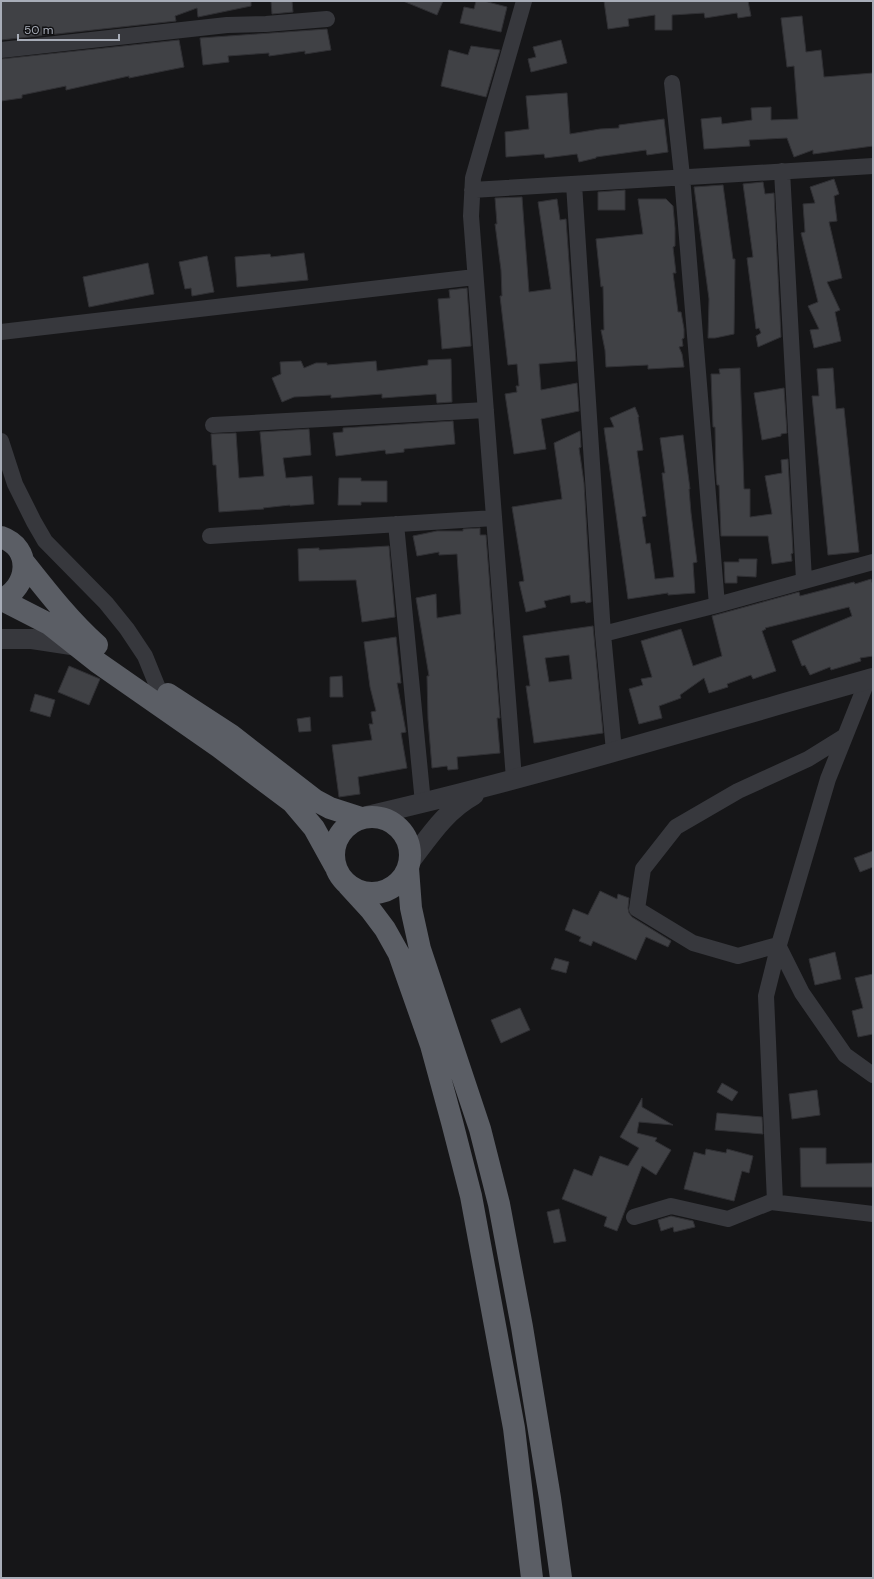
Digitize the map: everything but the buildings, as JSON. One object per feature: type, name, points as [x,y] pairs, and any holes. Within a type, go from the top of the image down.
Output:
[{"type":"highway","points":[[1,523],[24,570],[19,584],[10,596],[1,600]]},
{"type":"highway","points":[[12,547],[58,605],[89,638],[121,665],[225,731],[315,800],[330,808],[364,817],[379,817],[390,821],[400,829],[407,839],[410,851],[408,866],[411,908],[418,942],[480,1129],[500,1204],[550,1498],[561,1578]]},
{"type":"highway","points":[[1,600],[49,624],[98,662],[219,747],[292,802],[314,828],[340,877],[370,909],[386,929],[399,954],[431,1045],[471,1196],[512,1420],[532,1578]]},
{"type":"highway","points":[[335,866],[333,856],[334,846],[338,836],[348,825],[364,817]]},
{"type":"highway","points":[[348,885],[358,891],[370,893],[382,892],[393,887],[402,879],[408,866]]},
{"type":"street","points":[[505,781],[494,518],[470,216],[473,178],[524,1]]},
{"type":"street","points":[[1,50],[227,25],[266,24],[327,19]]},
{"type":"street","points":[[672,83],[682,176],[717,606]]},
{"type":"street","points":[[472,190],[682,176],[873,166]]},
{"type":"street","points":[[782,171],[804,580]]},
{"type":"street","points":[[574,184],[603,634],[614,751]]},
{"type":"street","points":[[1,332],[475,277]]},
{"type":"street","points":[[213,425],[486,410]]},
{"type":"street","points":[[1,441],[15,484],[45,541],[106,602],[127,629],[145,656],[158,688]]},
{"type":"street","points":[[210,536],[494,518]]},
{"type":"street","points":[[396,524],[423,803]]},
{"type":"street","points":[[603,634],[717,606],[804,580],[873,562]]},
{"type":"street","points":[[1,639],[32,639],[78,646]]},
{"type":"street","points":[[364,817],[505,781],[870,679],[866,701],[845,736],[828,778],[778,945],[766,996],[775,1202]]},
{"type":"street","points":[[778,945],[738,956],[693,943],[637,909],[643,869],[676,827],[738,791],[808,759],[845,736]]},
{"type":"street","points":[[408,866],[447,815],[467,799],[505,781]]},
{"type":"street","points":[[778,945],[802,993],[845,1055],[873,1075]]},
{"type":"street","points":[[634,1217],[672,1206],[728,1219],[771,1202],[873,1214]]}]
